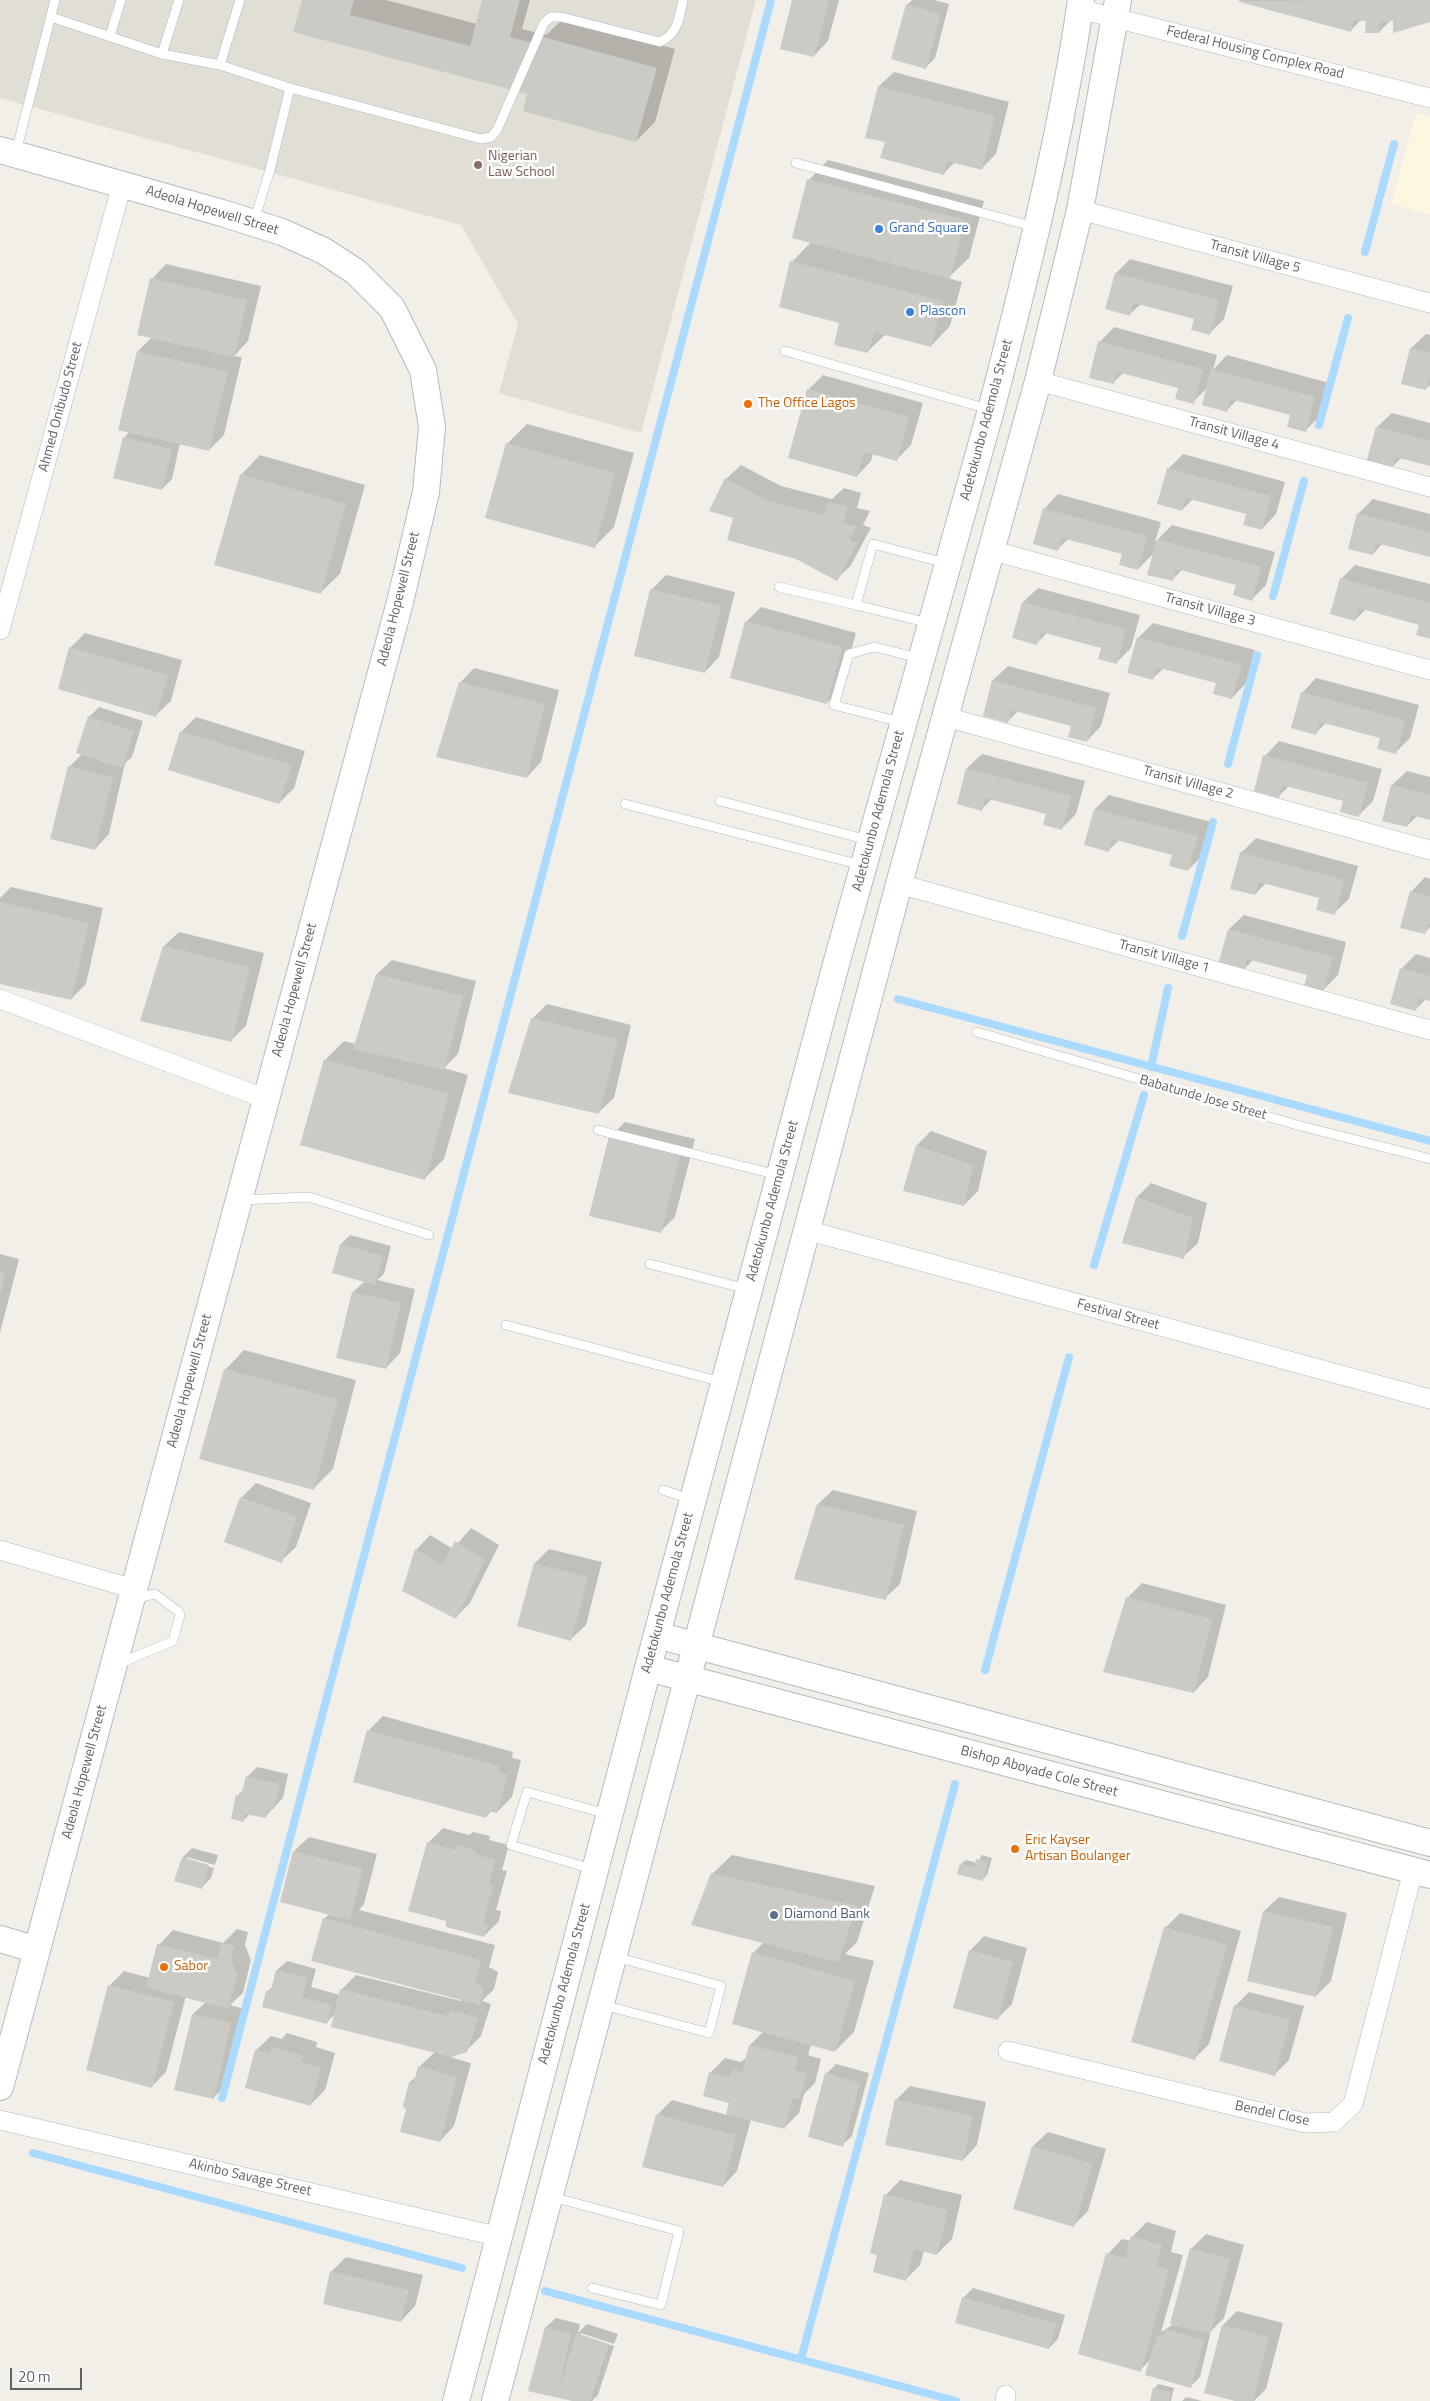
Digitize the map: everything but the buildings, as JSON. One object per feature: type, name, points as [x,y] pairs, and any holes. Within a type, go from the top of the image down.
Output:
[{"type":"main road","name":"Adetokunbo Ademola Street","points":[[456,2401],[724,1383],[864,866],[991,410],[1035,227],[1081,5]]},
{"type":"main road","points":[[495,2401],[899,884],[1038,381],[1080,210],[1117,9]]},
{"type":"main road","name":"Adeola Hopewell Street","points":[[0,2087],[400,602],[426,492],[432,427],[423,370],[392,308],[356,272],[324,252],[254,222],[8,152]]},
{"type":"main road","points":[[657,1636],[1430,1843]]},
{"type":"main road","name":"Bishop Aboyade Cole Street","points":[[648,1668],[1422,1873]]},
{"type":"main road","points":[[0,1939],[37,1950]]},
{"type":"street","name":"Federal Housing Complex Road","points":[[1081,5],[1117,9],[1430,98]]},
{"type":"street","name":"Ahmed Onibudo Street","points":[[0,630],[122,184]]},
{"type":"street","name":"Transit Village 5","points":[[1080,210],[1430,303]]},
{"type":"street","name":"Transit Village 4","points":[[1038,381],[1430,487]]},
{"type":"street","name":"Transit Village 3","points":[[990,550],[1430,670]]},
{"type":"street","name":"Transit Village 2","points":[[946,717],[1430,850]]},
{"type":"street","name":"Transit Village 1","points":[[899,884],[1430,1030]]},
{"type":"street","points":[[0,999],[266,1099]]},
{"type":"street","name":"Festival Street","points":[[806,1230],[1430,1399]]},
{"type":"street","points":[[0,1550],[132,1594]]},
{"type":"street","name":"Bendel Close","points":[[1008,2051],[1305,2123],[1334,2122],[1353,2104],[1422,1873]]},
{"type":"street","name":"Akinbo Savage Street","points":[[0,2120],[500,2237]]},
{"type":"lane","points":[[8,152],[55,0]]},
{"type":"lane","points":[[110,36],[121,0]]},
{"type":"lane","points":[[162,54],[179,0]]},
{"type":"lane","points":[[220,65],[240,0]]},
{"type":"lane","points":[[51,17],[162,54],[220,65],[290,88],[482,139],[491,137],[497,130],[544,23],[551,17],[561,17],[660,42],[670,38],[676,28],[683,0]]},
{"type":"lane","points":[[254,222],[270,170],[290,88]]},
{"type":"lane","points":[[796,163],[1035,227]]},
{"type":"lane","points":[[785,351],[991,410]]},
{"type":"lane","points":[[856,605],[873,544],[948,564]]},
{"type":"lane","points":[[780,587],[932,624]]},
{"type":"lane","points":[[904,723],[834,705],[849,654],[875,647],[922,658]]},
{"type":"lane","points":[[720,802],[871,841]]},
{"type":"lane","points":[[626,804],[864,866]]},
{"type":"lane","name":"Babatunde Jose Street","points":[[977,1032],[1297,1125],[1430,1159]]},
{"type":"lane","points":[[598,1130],[780,1175]]},
{"type":"lane","points":[[238,1200],[309,1197],[429,1235]]},
{"type":"lane","points":[[650,1264],[749,1290]]},
{"type":"lane","points":[[506,1325],[724,1383]]},
{"type":"lane","points":[[663,1490],[693,1499]]},
{"type":"lane","points":[[113,1665],[169,1644],[173,1641],[180,1615],[179,1612],[155,1594],[132,1594]]},
{"type":"lane","points":[[595,1870],[511,1845],[527,1792],[610,1815]]},
{"type":"lane","points":[[600,2004],[709,2033],[721,1986],[613,1956]]},
{"type":"lane","points":[[549,2196],[679,2231],[661,2305],[592,2288]]},
{"type":"shaded area","name":"Nigerian Law School","points":[[0,0],[756,0],[641,433],[499,393],[518,324],[461,225],[0,98]]},
{"type":"shaded area","points":[[1416,113],[1430,117],[1430,214],[1391,204]]},
{"type":"waterway","points":[[222,2098],[771,0]]},
{"type":"waterway","points":[[1365,252],[1394,144]]},
{"type":"waterway","points":[[1319,425],[1348,318]]},
{"type":"waterway","points":[[1273,596],[1304,481]]},
{"type":"waterway","points":[[1228,764],[1257,655]]},
{"type":"waterway","points":[[1182,936],[1213,822]]},
{"type":"waterway","points":[[1151,1067],[1168,988]]},
{"type":"waterway","points":[[898,999],[1430,1141]]},
{"type":"waterway","points":[[1094,1265],[1144,1095]]},
{"type":"waterway","points":[[985,1670],[1069,1357]]},
{"type":"waterway","points":[[801,2359],[955,1784]]},
{"type":"waterway","points":[[33,2153],[462,2268]]},
{"type":"waterway","points":[[545,2291],[956,2401]]},
{"type":"place","name":"Nigerian Law School","points":[[478,165]]},
{"type":"place","name":"Grand Square","points":[[879,229]]},
{"type":"place","name":"Plascon","points":[[910,312]]},
{"type":"place","name":"The Office Lagos","points":[[748,404]]},
{"type":"place","name":"Eric Kayser Artisan Boulanger","points":[[1015,1849]]},
{"type":"place","name":"Diamond Bank","points":[[774,1915]]},
{"type":"place","name":"Sabor","points":[[164,1967]]}]
